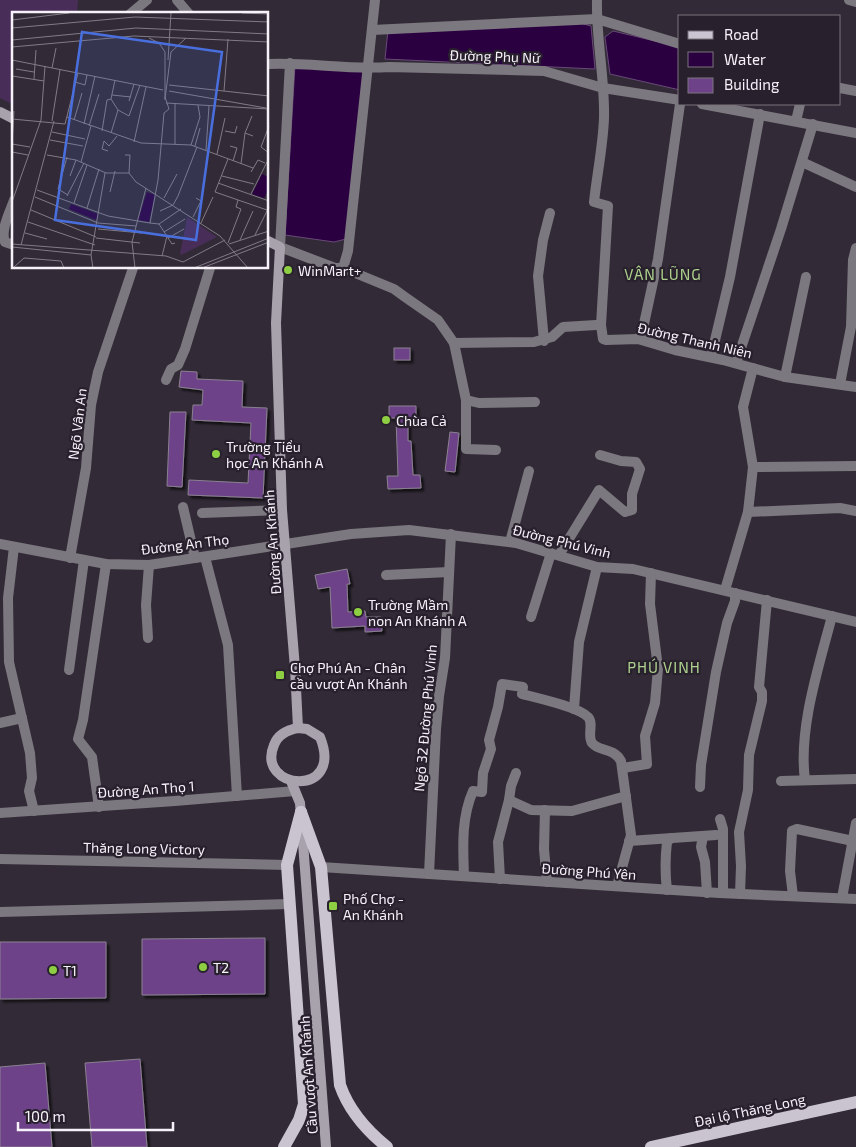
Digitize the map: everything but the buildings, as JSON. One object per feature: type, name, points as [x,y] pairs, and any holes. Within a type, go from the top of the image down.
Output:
[{"type":"main road","points":[[284,1147],[299,1120],[304,1104],[287,865],[300,807]]},
{"type":"main road","points":[[300,807],[321,867],[340,1085],[345,1099],[370,1134],[387,1147]]},
{"type":"main road","name":"Đại lộ Thăng Long","points":[[652,1147],[856,1102]]},
{"type":"street","points":[[132,12],[147,0]]},
{"type":"street","points":[[177,0],[187,12]]},
{"type":"street","points":[[343,268],[348,251],[375,0]]},
{"type":"street","points":[[454,343],[544,341],[552,337],[563,327],[590,324],[601,326],[608,206],[594,202],[604,119],[599,34],[596,19],[597,0]]},
{"type":"street","points":[[849,0],[856,2]]},
{"type":"street","points":[[372,30],[596,19],[678,43]]},
{"type":"street","points":[[280,246],[290,63]]},
{"type":"street","name":"Đường Phụ Nữ","points":[[269,64],[290,63],[367,69],[389,67],[544,71],[603,88],[678,100]]},
{"type":"street","points":[[841,88],[856,91]]},
{"type":"street","points":[[638,339],[642,333],[658,259],[680,105]]},
{"type":"street","points":[[708,105],[856,132]]},
{"type":"street","points":[[796,121],[800,105]]},
{"type":"street","points":[[0,112],[12,118]]},
{"type":"street","points":[[711,357],[732,268],[760,114]]},
{"type":"street","points":[[736,363],[781,229],[813,124]]},
{"type":"street","points":[[802,162],[856,187]]},
{"type":"street","points":[[12,206],[3,234],[4,242],[12,244]]},
{"type":"street","points":[[544,341],[538,276],[543,240],[550,213]]},
{"type":"street","points":[[269,241],[394,289],[438,320],[454,343],[466,400],[466,449],[496,450]]},
{"type":"street","name":"Đường An Khánh","points":[[280,246],[276,324],[282,510],[286,543],[298,728]]},
{"type":"street","points":[[840,384],[851,327],[853,260],[856,248]]},
{"type":"street","name":"Ngõ Vân An","points":[[70,558],[86,468],[91,405],[98,372],[133,269]]},
{"type":"street","points":[[166,380],[171,369],[178,365],[185,349],[190,327],[210,269]]},
{"type":"street","points":[[785,377],[806,277]]},
{"type":"street","name":"Đường Thanh Niên","points":[[601,326],[603,339],[606,340],[638,339],[785,377],[856,387]]},
{"type":"street","points":[[700,788],[701,765],[716,672],[727,622],[735,601],[730,592],[748,512],[753,467],[743,407],[753,368]]},
{"type":"street","points":[[466,400],[479,403],[535,402]]},
{"type":"street","points":[[531,617],[555,554],[599,490],[625,512],[632,510],[632,494],[640,469],[636,462],[620,461],[600,455]]},
{"type":"street","points":[[753,467],[856,466]]},
{"type":"street","points":[[510,542],[529,471]]},
{"type":"street","points":[[184,507],[228,645],[237,796]]},
{"type":"street","points":[[748,512],[840,508],[856,511]]},
{"type":"street","points":[[202,513],[282,510]]},
{"type":"street","name":"Đường Phú Vinh","points":[[286,543],[351,534],[409,530],[510,542],[597,567],[634,569],[856,622]]},
{"type":"street","name":"Ngõ 32 Đường Phú Vinh","points":[[429,874],[436,729],[445,658],[451,534]]},
{"type":"street","name":"Đường An Thọ","points":[[0,544],[106,564],[149,565],[286,543]]},
{"type":"street","points":[[14,547],[8,598],[8,662],[30,753],[32,778],[30,792],[34,811]]},
{"type":"street","points":[[69,670],[84,560]]},
{"type":"street","points":[[99,807],[92,757],[78,739],[83,720],[106,564]]},
{"type":"street","points":[[148,638],[146,605],[149,565]]},
{"type":"street","points":[[574,709],[579,642],[597,567]]},
{"type":"street","points":[[386,575],[449,572]]},
{"type":"street","points":[[623,768],[647,764],[645,736],[655,703],[658,668],[650,604],[651,573]]},
{"type":"street","points":[[740,894],[739,832],[748,790],[750,755],[762,701],[762,692],[759,686],[767,600]]},
{"type":"street","points":[[805,780],[803,767],[804,745],[808,714],[832,616]]},
{"type":"street","points":[[464,876],[463,842],[467,810],[473,791],[482,792],[483,773],[491,749],[490,740],[502,684],[523,687],[522,694],[574,709],[588,717],[590,720],[590,736],[595,746],[616,753],[621,760],[631,835],[616,886]]},
{"type":"street","points":[[0,723],[22,718]]},
{"type":"street","points":[[293,786],[317,775],[324,764],[325,752],[320,737],[307,730],[298,728],[284,733],[278,738],[272,752],[274,767],[293,786],[300,807]]},
{"type":"street","points":[[500,879],[498,842],[511,786],[516,773]]},
{"type":"street","points":[[781,781],[856,779]]},
{"type":"street","points":[[300,807],[308,780]]},
{"type":"street","name":"Đường An Thọ 1","points":[[0,813],[237,796],[293,786]]},
{"type":"street","points":[[509,800],[531,810],[572,811],[626,796]]},
{"type":"street","name":"Cầu vượt An Khánh","points":[[300,807],[326,1147]]},
{"type":"street","points":[[545,810],[544,849],[547,882]]},
{"type":"street","points":[[720,820],[724,829],[723,893]]},
{"type":"street","points":[[842,898],[856,823]]},
{"type":"street","points":[[792,896],[790,871],[792,831],[798,829],[853,841]]},
{"type":"street","points":[[629,841],[716,835]]},
{"type":"street","points":[[703,836],[701,847],[705,862],[707,892]]},
{"type":"street","points":[[667,890],[665,874],[667,842],[671,838]]},
{"type":"street","name":"Thăng Long Victory","points":[[0,859],[287,865]]},
{"type":"street","name":"Đường Phú Yên","points":[[321,867],[667,890],[856,899]]},
{"type":"street","points":[[0,912],[289,904]]},
{"type":"shaded area","points":[[0,0],[78,0],[77,12],[12,12],[12,104],[0,98]]},
{"type":"water","points":[[580,23],[591,26],[595,69],[385,59],[388,30]]},
{"type":"water","points":[[613,31],[678,47],[678,90],[610,74],[605,37]]},
{"type":"water","points":[[295,65],[360,67],[365,77],[346,239],[334,242],[285,235]]},
{"type":"place","name":"WinMart+","points":[[288,270]]},
{"type":"place","name":"Chùa Cả","points":[[386,420]]},
{"type":"place","name":"Trường Tiểu học An Khánh A","points":[[216,454]]},
{"type":"place","name":"Trường Mầm non An Khánh A","points":[[358,612]]},
{"type":"place","name":"Chợ Phú An - Chân cầu vượt An Khánh","points":[[280,675]]},
{"type":"place","name":"Phố Chợ - An Khánh","points":[[333,906]]},
{"type":"place","name":"T2","points":[[203,967]]},
{"type":"place","name":"T1","points":[[53,970]]},
{"type":"district","name":"VÂN LŨNG","points":[[663,274]]},
{"type":"district","name":"PHÚ VINH","points":[[664,667]]}]
